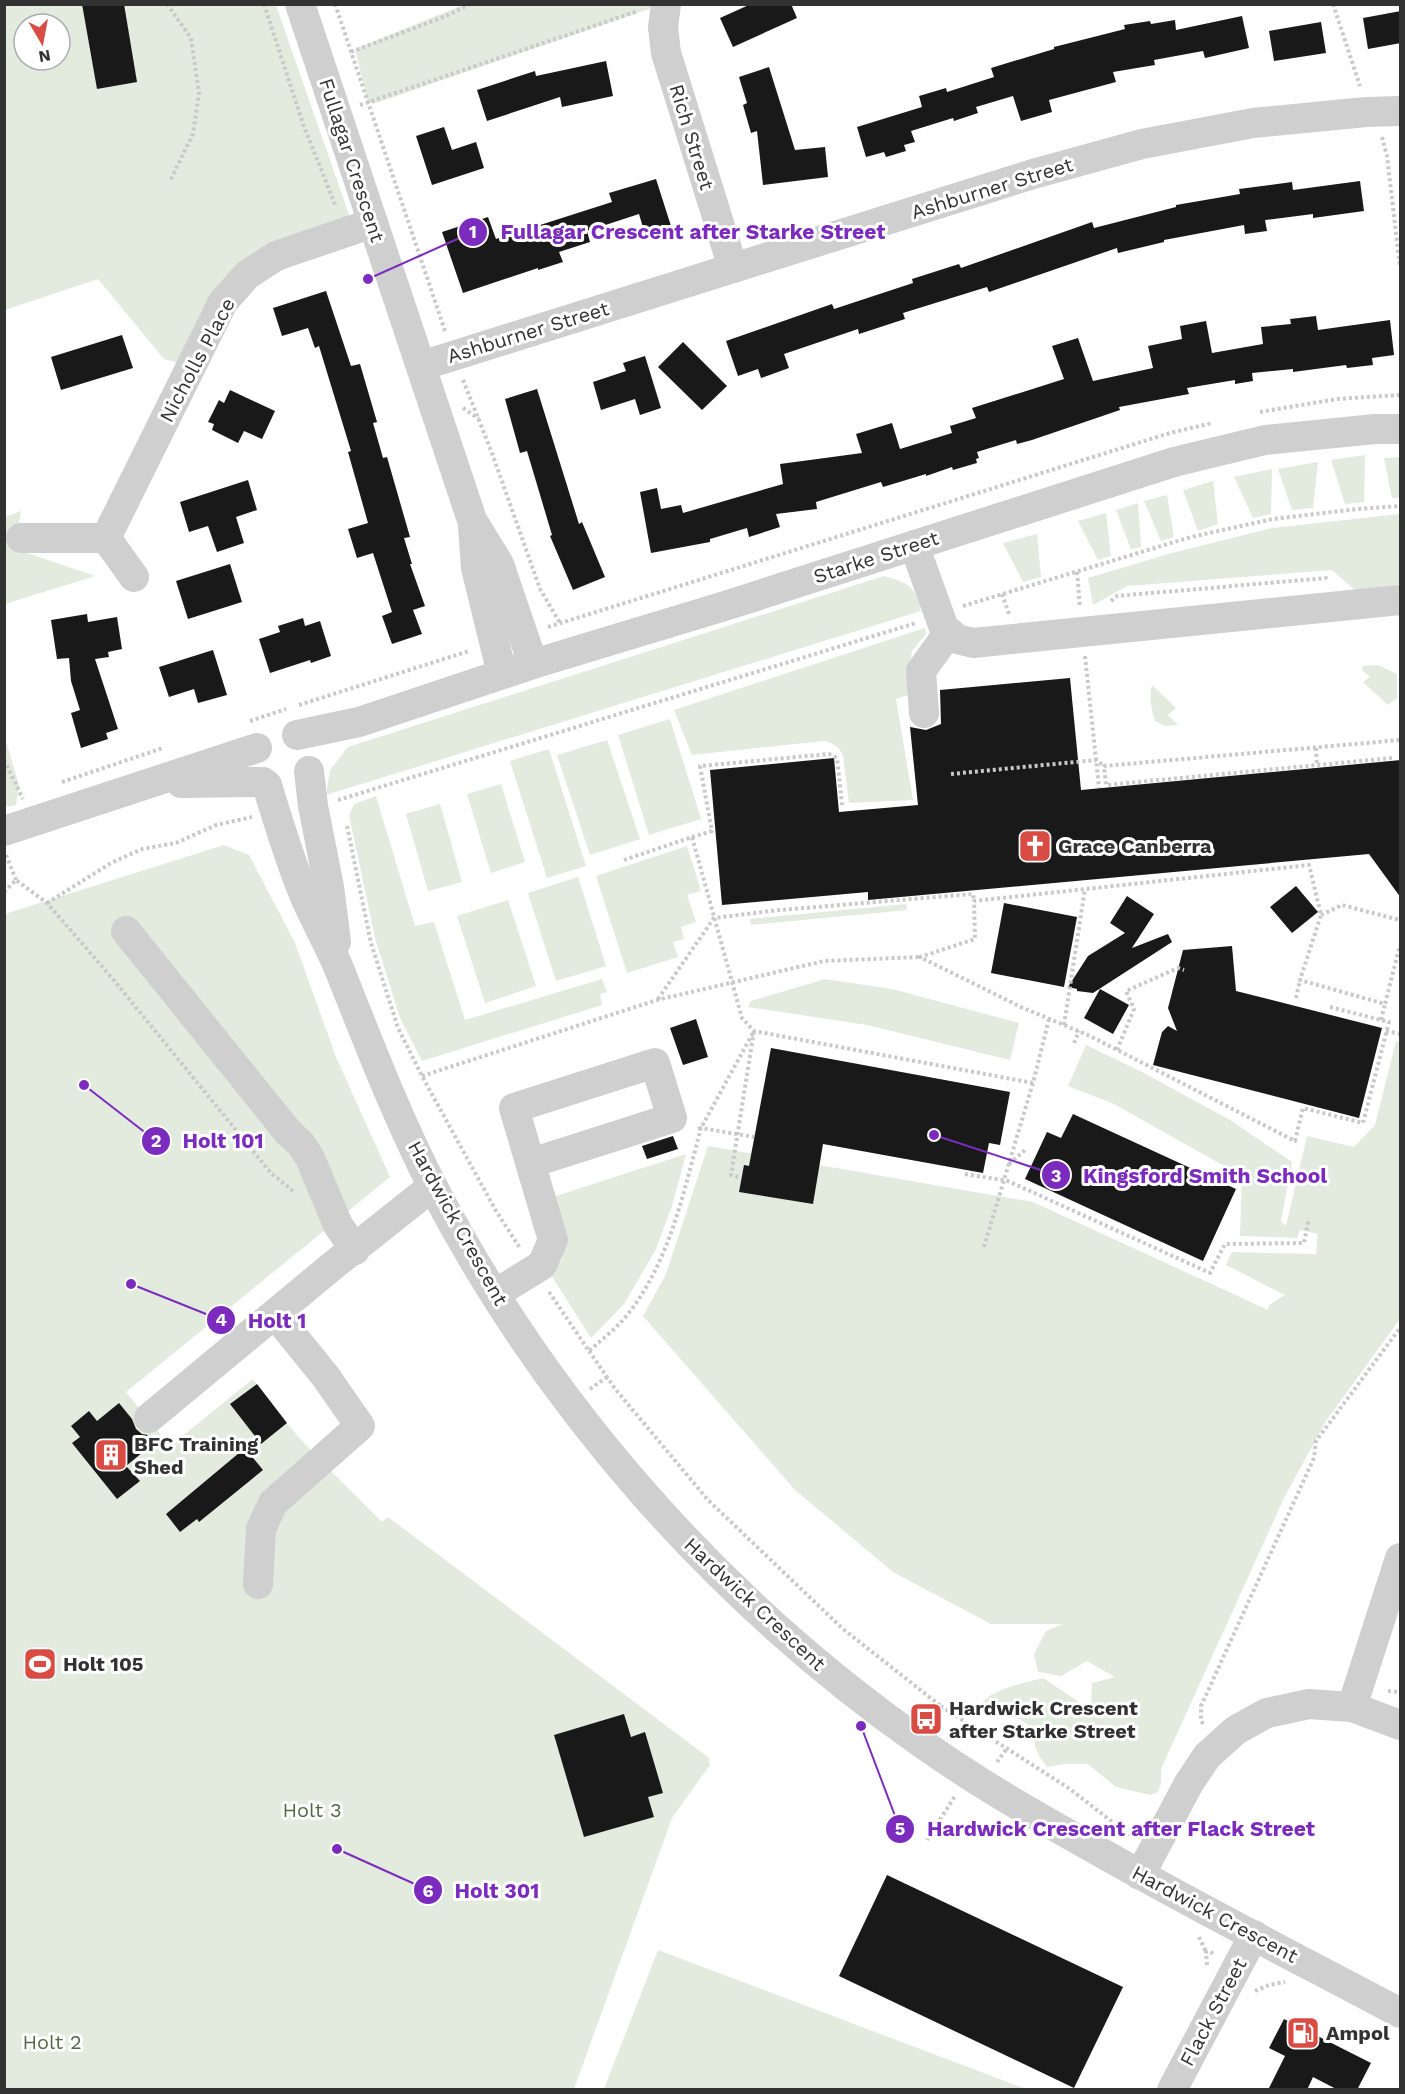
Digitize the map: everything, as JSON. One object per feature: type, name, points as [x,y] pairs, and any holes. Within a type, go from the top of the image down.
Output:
[{"type":"street","name":"Fullagar Crescent","points":[[300,4],[472,520],[499,564],[533,664]]},
{"type":"street","name":"Rich Street","points":[[657,6],[663,27],[666,53],[733,268]]},
{"type":"street","name":"Ashburner Street","points":[[421,366],[1033,174],[1142,144],[1253,123],[1366,112],[1401,111]]},
{"type":"street","name":"Nicholls Place","points":[[106,538],[224,302],[247,275],[276,256],[373,223]]},
{"type":"street","name":"Starke Street","points":[[306,755],[359,722],[533,664],[1174,462],[1254,443],[1364,430],[1401,429]]},
{"type":"street","name":"Fullagar Crescent","points":[[472,520],[476,568],[502,674]]},
{"type":"street","points":[[21,538],[106,538],[134,577]]},
{"type":"street","points":[[914,545],[943,623],[957,639],[973,643],[1401,600]]},
{"type":"street","points":[[924,713],[921,671],[943,623]]},
{"type":"street","points":[[14,827],[154,784],[253,735],[267,736],[287,732],[306,755],[303,781],[292,788],[280,789],[265,784],[154,784]]},
{"type":"street","points":[[253,735],[256,770],[265,784]]},
{"type":"street","name":"Hardwick Crescent","points":[[306,755],[313,806],[329,887],[339,968]]},
{"type":"street","name":"Hardwick Crescent","points":[[265,784],[303,892],[339,968],[390,1096],[433,1186],[495,1294],[568,1401],[619,1466],[677,1531],[743,1597],[815,1662],[867,1704],[980,1783],[1052,1827],[1139,1848],[1254,1935],[1401,2013]]},
{"type":"street","points":[[126,931],[288,1132],[301,1144],[310,1158],[338,1225],[355,1250]]},
{"type":"street","points":[[495,1294],[542,1265],[553,1240],[514,1108],[655,1063],[672,1118],[531,1163]]},
{"type":"street","points":[[149,1418],[433,1186]]},
{"type":"street","points":[[258,1584],[261,1529],[273,1503],[360,1426],[326,1377],[275,1314]]},
{"type":"street","points":[[1352,1707],[1401,1558]]},
{"type":"street","points":[[1139,1848],[1207,1756],[1236,1730],[1267,1713],[1310,1704],[1352,1707],[1401,1725]]},
{"type":"street","name":"Flack Street","points":[[1172,2090],[1254,1935]]},
{"type":"path","points":[[167,4],[191,38],[199,93],[193,134],[170,181]]},
{"type":"path","points":[[264,4],[303,124],[338,211]]},
{"type":"path","points":[[335,4],[447,335]]},
{"type":"path","points":[[351,52],[446,16],[470,4]]},
{"type":"path","points":[[1333,4],[1364,96]]},
{"type":"path","points":[[368,102],[657,6]]},
{"type":"path","points":[[1387,156],[1401,267]]},
{"type":"path","points":[[459,383],[460,375],[479,419],[540,589],[560,623],[1170,433]]},
{"type":"path","points":[[461,401],[464,409],[479,419]]},
{"type":"path","points":[[313,806],[920,622],[943,623],[1191,537],[1273,519],[1401,506]]},
{"type":"path","points":[[253,735],[463,653]]},
{"type":"path","points":[[1086,658],[1099,788]]},
{"type":"path","points":[[951,774],[1096,760],[1104,766],[1401,740]]},
{"type":"path","points":[[69,778],[170,746]]},
{"type":"path","points":[[1316,747],[1317,765]]},
{"type":"path","points":[[624,860],[712,831],[700,766],[829,754],[837,758],[842,805]]},
{"type":"path","points":[[1104,766],[1106,785],[1392,758]]},
{"type":"path","points":[[4,760],[14,827],[16,880],[4,892]]},
{"type":"path","points":[[47,903],[111,863],[142,849],[176,843],[216,825],[259,816],[276,815]]},
{"type":"path","points":[[692,837],[742,1018],[754,1031],[1033,1083]]},
{"type":"path","points":[[974,901],[1310,865],[1321,915],[1296,998]]},
{"type":"path","points":[[16,880],[47,903],[112,978],[271,1173],[298,1196]]},
{"type":"path","points":[[1064,1025],[1085,889]]},
{"type":"path","points":[[422,1076],[657,1000],[824,961],[920,957],[975,939],[973,894],[779,910],[714,918],[657,1000]]},
{"type":"path","points":[[1321,915],[1342,905],[1401,920]]},
{"type":"path","points":[[1381,1020],[1401,945]]},
{"type":"path","points":[[920,957],[1021,1008],[1079,1031],[1295,1141],[1303,1108],[1364,1123],[1389,1022],[1330,1007]]},
{"type":"path","points":[[1117,1050],[1134,1010],[1125,992],[1178,968],[1184,970]]},
{"type":"path","points":[[1300,980],[1385,1004]]},
{"type":"path","points":[[984,1248],[1033,1083],[1049,1019]]},
{"type":"path","points":[[692,1131],[701,1128],[754,1031]]},
{"type":"path","points":[[741,1178],[731,1175],[754,1031]]},
{"type":"path","points":[[1074,1043],[1079,1031]]},
{"type":"path","points":[[1386,1031],[1401,1034]]},
{"type":"path","points":[[1009,1164],[1025,1150]]},
{"type":"path","points":[[965,1174],[1004,1180],[1210,1273],[1226,1244],[1304,1243],[1309,1218]]},
{"type":"path","points":[[1208,1731],[1201,1720],[1201,1706],[1314,1458],[1316,1441],[1401,1328]]},
{"type":"path","points":[[589,1351],[616,1390],[708,1500],[843,1629],[942,1707],[1070,1788],[1139,1848]]},
{"type":"path","points":[[931,1726],[942,1707]]},
{"type":"path","points":[[927,1840],[950,1805]]},
{"type":"path","points":[[1249,1997],[1254,1991],[1269,1985],[1287,1982]]},
{"type":"green space","points":[[4,5],[276,5],[354,229],[276,256],[191,367],[164,359],[98,279],[5,310]]},
{"type":"green space","points":[[463,5],[652,5],[649,9],[373,104],[368,102],[355,49]]},
{"type":"green space","points":[[1365,455],[1364,502],[1345,504],[1331,460]]},
{"type":"green space","points":[[1400,457],[1400,498],[1392,498],[1384,458]]},
{"type":"green space","points":[[1318,462],[1313,508],[1292,510],[1278,469]]},
{"type":"green space","points":[[1272,469],[1271,514],[1253,518],[1234,477]]},
{"type":"green space","points":[[1213,481],[1218,524],[1198,531],[1183,490]]},
{"type":"green space","points":[[1167,495],[1174,537],[1161,541],[1144,501]]},
{"type":"green space","points":[[1138,503],[1141,547],[1131,549],[1116,510]]},
{"type":"green space","points":[[21,511],[19,525],[21,551],[95,576],[5,604],[5,517]]},
{"type":"green space","points":[[1106,513],[1111,556],[1098,560],[1078,521]]},
{"type":"green space","points":[[1400,514],[1400,584],[1358,593],[1332,570],[1127,586],[1093,605],[1088,578],[1168,554],[1272,528]]},
{"type":"green space","points":[[1037,534],[1041,577],[1023,582],[1003,543]]},
{"type":"green space","points":[[884,576],[910,587],[921,611],[326,795],[330,770],[348,747]]},
{"type":"green space","points":[[925,628],[926,634],[912,651],[909,670],[911,694],[896,699],[913,800],[849,803],[843,755],[835,746],[824,741],[692,755],[674,710]]},
{"type":"green space","points":[[1378,665],[1397,674],[1397,698],[1388,705],[1363,682],[1370,677],[1362,670],[1363,666]]},
{"type":"green space","points":[[1152,685],[1176,708],[1168,715],[1178,725],[1165,726],[1155,721],[1151,703]]},
{"type":"green space","points":[[670,719],[701,819],[649,835],[618,735]]},
{"type":"green space","points":[[5,738],[19,785],[16,805],[5,807]]},
{"type":"green space","points":[[607,740],[640,839],[590,855],[557,755]]},
{"type":"green space","points":[[549,749],[586,866],[547,878],[510,761]]},
{"type":"green space","points":[[501,784],[525,862],[491,873],[467,794]]},
{"type":"green space","points":[[376,796],[415,926],[434,922],[465,1020],[602,979],[607,992],[600,994],[602,1005],[422,1061],[400,1018],[375,938],[349,815],[354,804]]},
{"type":"green space","points":[[440,804],[462,882],[428,891],[406,814]]},
{"type":"green space","name":"Holt 3","points":[[224,845],[249,855],[295,943],[336,1057],[390,1177],[126,1392],[170,1446],[253,1379],[298,1436],[382,1522],[388,1517],[709,1758],[710,1765],[672,1818],[574,2089],[5,2089],[5,914]]},
{"type":"green space","points":[[687,846],[701,891],[687,895],[696,922],[681,927],[684,939],[673,942],[678,957],[627,973],[596,876]]},
{"type":"green space","points":[[578,877],[606,966],[556,981],[528,893]]},
{"type":"green space","points":[[508,900],[536,986],[485,1003],[457,916]]},
{"type":"green space","points":[[906,904],[907,910],[751,925],[750,919]]},
{"type":"green space","points":[[825,979],[892,989],[1019,1023],[1010,1060],[867,1025],[748,1007],[751,1001]]},
{"type":"green space","points":[[1396,1041],[1400,1042],[1400,1319],[1326,1421],[1284,1498],[1161,1769],[1161,1783],[1158,1792],[1150,1795],[1116,1787],[1088,1764],[1047,1767],[1036,1749],[1032,1730],[1026,1723],[980,1705],[985,1699],[1000,1691],[1043,1678],[1091,1710],[1092,1683],[1115,1677],[1087,1661],[1061,1676],[1038,1672],[1034,1654],[1046,1631],[1063,1624],[991,1624],[893,1572],[795,1490],[643,1316],[666,1274],[708,1146],[1033,1202],[1268,1310],[1269,1305],[1285,1295],[1226,1265],[1232,1252],[1316,1254],[1318,1234],[1300,1230],[1297,1238],[1240,1236],[1242,1176],[1114,1104],[1068,1086],[1086,1045],[1142,1072],[1230,1120],[1292,1162],[1281,1221],[1286,1226],[1307,1136],[1354,1147],[1375,1125]]},
{"type":"green space","points":[[686,1154],[672,1206],[656,1249],[624,1304],[591,1338],[551,1275],[562,1259],[565,1239],[553,1197]]},
{"type":"green space","points":[[658,1950],[1026,2089],[604,2089]]},
{"type":"building","points":[[82,4],[124,4],[137,82],[97,89]]},
{"type":"building","points":[[751,4],[791,4],[797,18],[733,47],[720,18]]},
{"type":"building","points":[[1401,11],[1401,43],[1368,49],[1363,18]]},
{"type":"building","points":[[1242,16],[1249,48],[1205,58],[1203,51],[1154,60],[1155,65],[1113,72],[1116,82],[1049,100],[1052,112],[1021,121],[1013,96],[976,107],[978,113],[911,131],[915,142],[904,145],[906,151],[886,157],[884,152],[866,157],[857,127],[922,107],[919,96],[946,88],[947,92],[994,77],[991,68],[1054,49],[1054,47],[1125,29],[1124,25],[1175,20],[1176,30]]},
{"type":"building","points":[[1321,22],[1326,53],[1274,61],[1269,31]]},
{"type":"building","points":[[606,61],[613,96],[562,107],[560,97],[487,121],[477,90],[535,71],[536,76]]},
{"type":"building","points":[[769,67],[795,150],[825,147],[828,177],[763,185],[757,131],[751,133],[743,105],[747,103],[739,77]]},
{"type":"building","points":[[444,127],[452,150],[476,142],[484,168],[432,185],[416,136]]},
{"type":"building","points":[[656,179],[671,226],[645,234],[639,214],[587,231],[590,242],[559,252],[563,262],[463,293],[442,232],[488,217],[496,239],[612,202],[609,193]]},
{"type":"building","points":[[1360,181],[1364,211],[1313,218],[1313,214],[1265,220],[1267,231],[1245,234],[1244,225],[1164,240],[1164,242],[1118,253],[1117,248],[989,292],[987,287],[903,313],[905,319],[859,334],[858,329],[784,354],[789,368],[761,378],[758,369],[738,376],[726,341],[832,304],[834,309],[913,283],[912,279],[959,264],[961,268],[1092,222],[1094,228],[1176,207],[1176,205],[1240,194],[1239,189],[1292,182],[1293,190]]},
{"type":"building","points":[[326,291],[351,366],[360,364],[377,422],[373,423],[383,458],[387,457],[410,537],[404,538],[412,564],[410,564],[425,606],[413,610],[422,634],[392,644],[382,616],[392,612],[373,553],[357,558],[348,529],[368,523],[348,452],[351,451],[319,346],[315,348],[308,328],[282,336],[273,308]]},
{"type":"building","points":[[1316,316],[1318,330],[1390,320],[1394,355],[1372,358],[1373,365],[1252,373],[1253,381],[1235,384],[1235,380],[1187,388],[1189,394],[1119,407],[1120,410],[1032,440],[1017,444],[1016,440],[977,452],[979,458],[976,459],[977,463],[953,470],[952,467],[883,487],[881,482],[816,502],[817,509],[776,514],[780,527],[749,537],[747,528],[710,539],[710,542],[651,553],[640,492],[657,488],[661,509],[681,505],[683,513],[783,484],[780,464],[862,453],[856,434],[892,423],[900,449],[952,433],[950,426],[976,418],[972,408],[1064,379],[1052,346],[1078,338],[1093,381],[1153,368],[1148,346],[1182,339],[1180,326],[1206,321],[1212,353],[1263,344],[1261,327],[1291,324],[1290,319]]},
{"type":"building","points":[[122,335],[133,368],[61,390],[51,357]]},
{"type":"building","points":[[683,342],[727,386],[702,410],[658,367]]},
{"type":"building","points":[[645,356],[661,408],[640,415],[635,399],[601,410],[593,382],[626,371],[623,363]]},
{"type":"building","points":[[537,389],[579,524],[582,522],[605,577],[573,590],[550,536],[552,535],[527,451],[520,453],[505,399]]},
{"type":"building","points":[[230,390],[275,411],[262,439],[244,431],[238,443],[212,430],[214,424],[208,422],[219,400],[224,403]]},
{"type":"building","points":[[248,480],[257,510],[236,517],[244,543],[217,552],[208,526],[189,532],[180,502]]},
{"type":"building","points":[[230,564],[242,602],[188,619],[176,581]]},
{"type":"building","points":[[87,614],[88,622],[117,617],[122,649],[108,652],[109,657],[95,659],[118,729],[106,733],[108,739],[81,748],[71,713],[80,710],[71,681],[69,658],[57,659],[51,620]]},
{"type":"building","points":[[303,618],[305,626],[320,621],[331,656],[270,673],[259,639],[280,632],[278,626]]},
{"type":"building","points":[[213,650],[227,695],[198,703],[194,689],[169,697],[159,667]]},
{"type":"building","points":[[1070,678],[1081,790],[1401,760],[1401,898],[1369,854],[868,900],[868,892],[722,905],[710,770],[834,758],[839,812],[918,805],[910,727],[926,730],[941,724],[940,690]]},
{"type":"building","points":[[1296,886],[1318,912],[1292,933],[1270,907]]},
{"type":"building","points":[[1127,896],[1154,914],[1132,948],[1168,934],[1172,942],[1093,993],[1068,987],[1088,956],[1125,933],[1110,923]]},
{"type":"building","points":[[1004,903],[1077,917],[1064,987],[991,973]]},
{"type":"building","points":[[1232,946],[1236,991],[1382,1028],[1359,1118],[1153,1065],[1162,1032],[1168,1026],[1177,1031],[1168,1008],[1183,950]]},
{"type":"building","points":[[1100,989],[1129,1005],[1113,1034],[1084,1018]]},
{"type":"building","points":[[696,1019],[708,1057],[683,1065],[670,1028]]},
{"type":"building","points":[[771,1048],[1010,1092],[1000,1145],[989,1143],[983,1173],[823,1144],[813,1204],[739,1192],[744,1165],[749,1166]]},
{"type":"building","points":[[1073,1114],[1236,1189],[1203,1261],[1025,1179],[1047,1132],[1061,1138]]},
{"type":"building","points":[[673,1136],[678,1149],[647,1159],[642,1146]]},
{"type":"building","points":[[257,1384],[287,1423],[261,1444],[230,1404]]},
{"type":"building","name":"BFC Training Shed","points":[[119,1403],[132,1419],[136,1429],[148,1435],[154,1443],[126,1466],[140,1481],[117,1499],[72,1443],[80,1437],[71,1426],[89,1411],[97,1421]]},
{"type":"building","points":[[245,1448],[263,1470],[199,1522],[197,1519],[180,1532],[166,1514]]},
{"type":"building","points":[[624,1714],[631,1737],[645,1732],[663,1793],[648,1797],[654,1817],[584,1837],[554,1735]]},
{"type":"building","points":[[887,1875],[1123,1987],[1074,2088],[839,1976]]},
{"type":"building","points":[[1284,2019],[1371,2063],[1357,2090],[1338,2090],[1313,2077],[1307,2090],[1268,2090],[1285,2056],[1269,2048]]},
{"type":"place","name":"Fullagar Crescent after Starke Street","points":[[368,279]]},
{"type":"place","name":"Grace Canberra","points":[[1035,846]]},
{"type":"place","name":"Holt 101","points":[[84,1085]]},
{"type":"place","name":"Kingsford Smith School","points":[[934,1135]]},
{"type":"place","name":"Holt 1","points":[[131,1284]]},
{"type":"place","name":"BFC Training Shed","points":[[111,1455]]},
{"type":"place","name":"Holt 105","points":[[40,1664]]},
{"type":"place","name":"Hardwick Crescent after Starke Street","points":[[926,1719]]},
{"type":"place","name":"Hardwick Crescent after Flack Street","points":[[861,1726]]},
{"type":"place","name":"Holt 301","points":[[337,1849]]},
{"type":"place","name":"Ampol","points":[[1303,2033]]},
{"type":"park label","name":"Holt 2","points":[[52,2042]]}]
